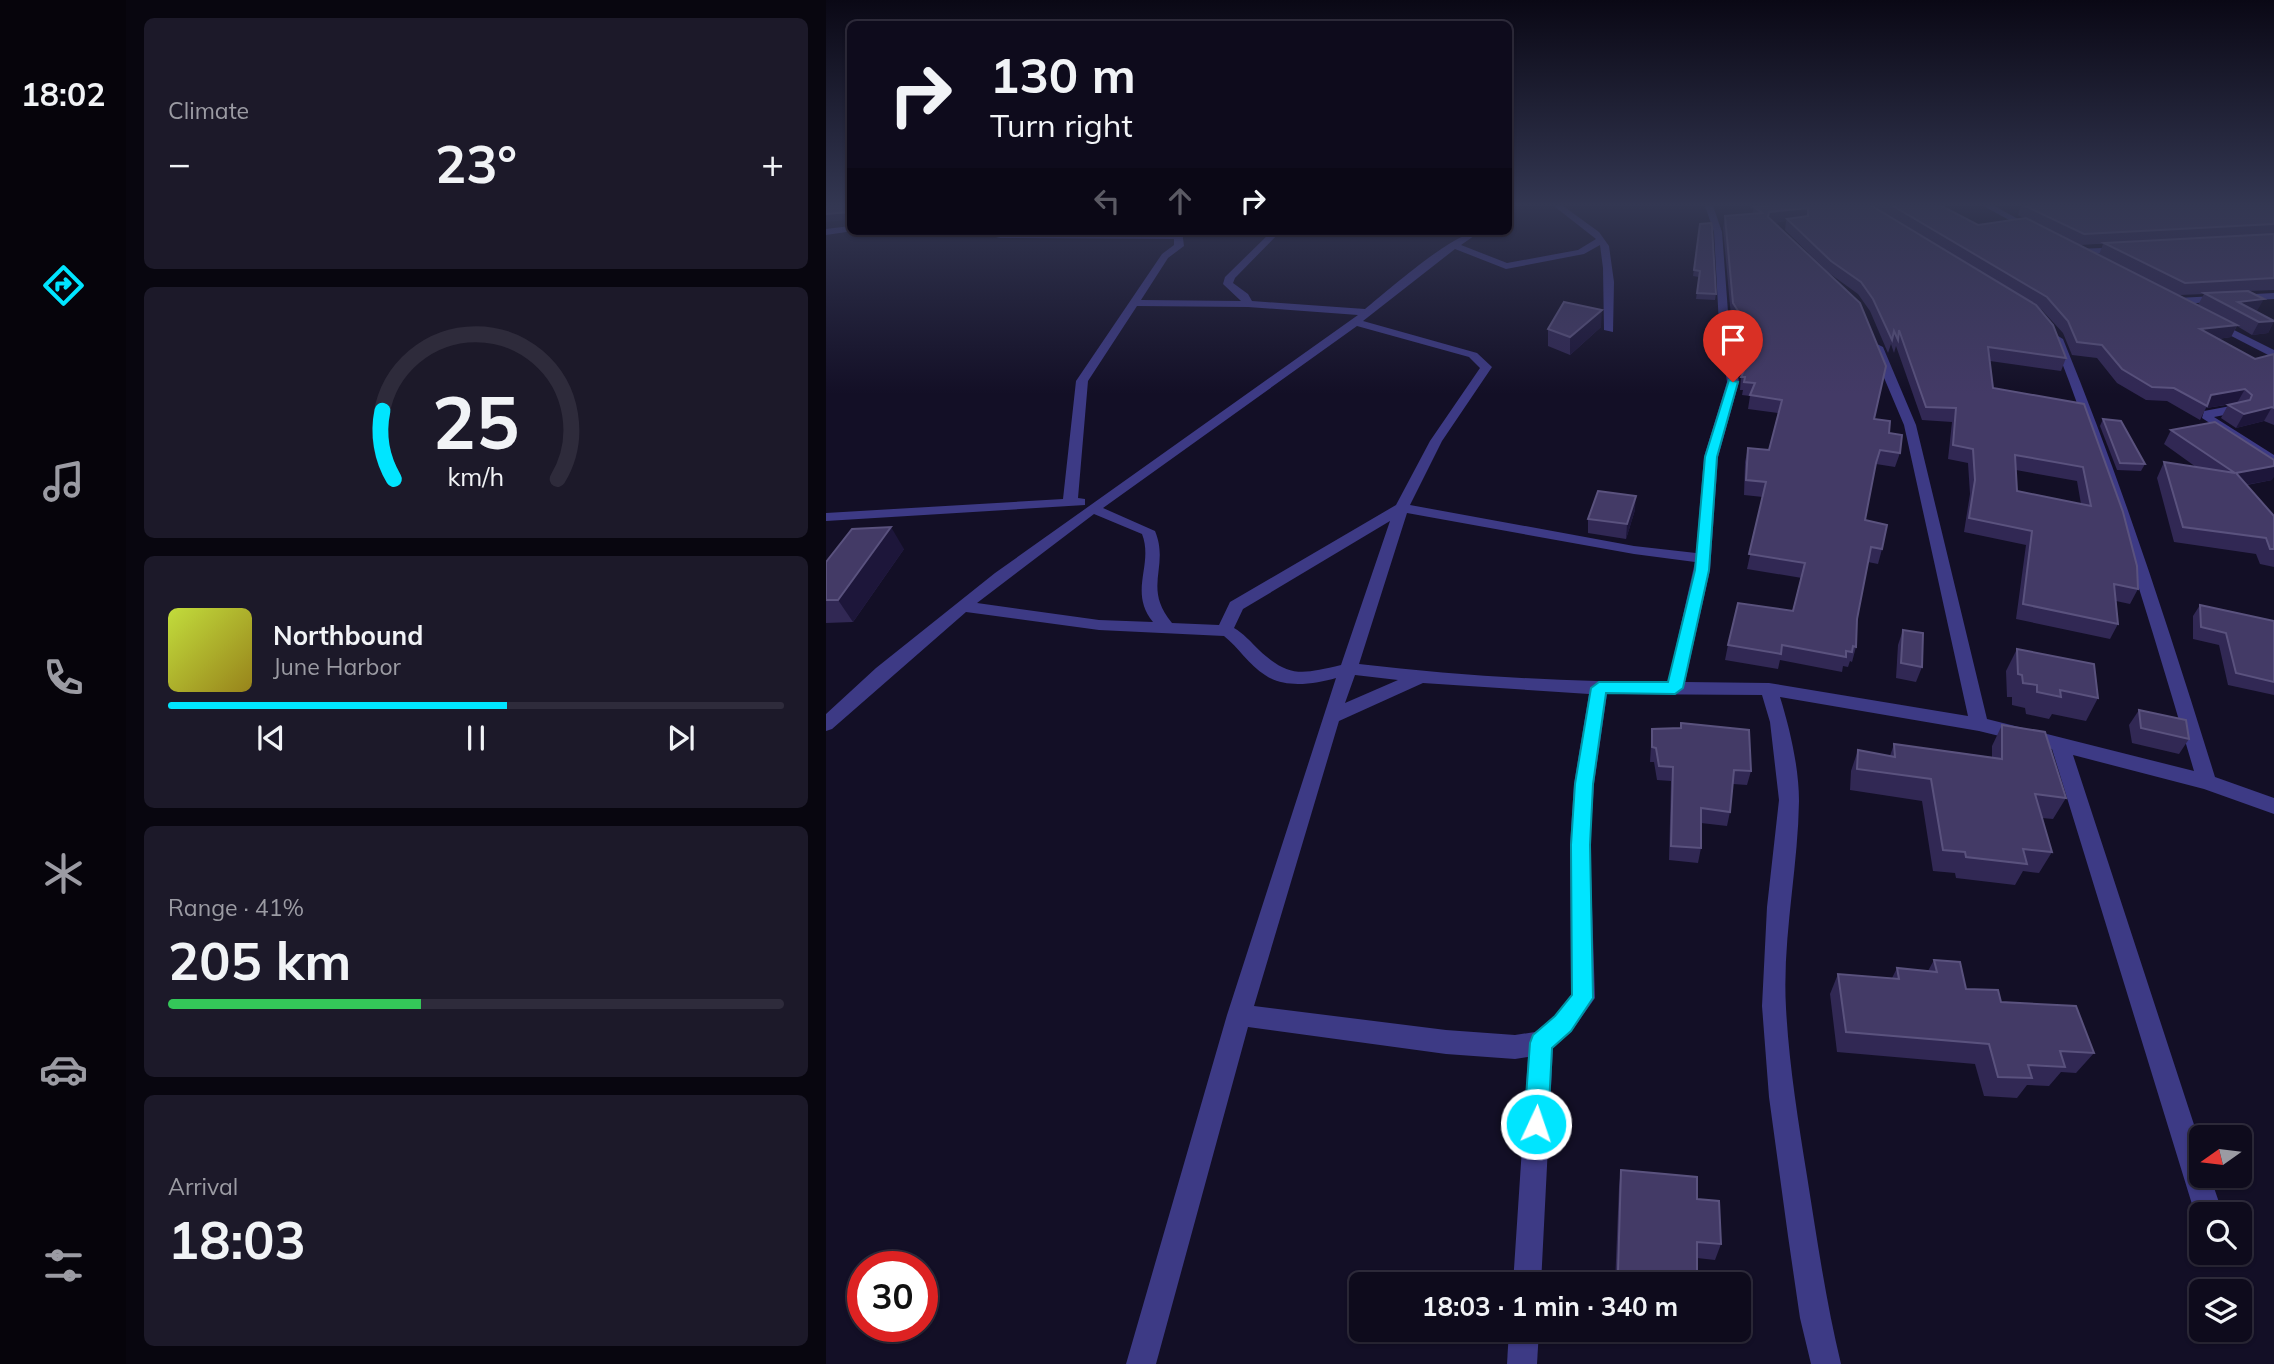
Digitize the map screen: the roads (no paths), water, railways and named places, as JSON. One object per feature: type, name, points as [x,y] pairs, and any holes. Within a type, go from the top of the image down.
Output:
[{"type":"street","points":[[1070,503],[1082,381],[1158,267]]},
{"type":"street","points":[[1241,267],[1230,277],[1228,284],[1244,296],[1248,304]]},
{"type":"street","points":[[826,724],[962,606],[1099,504],[1358,323],[1427,267]]},
{"type":"street","points":[[1609,267],[1609,330]]},
{"type":"street","points":[[1675,688],[1702,558],[1711,457],[1733,382],[1724,325],[1720,267]]},
{"type":"street","points":[[2274,296],[2172,299],[2274,355]]},
{"type":"street","points":[[1133,303],[1248,304],[1370,313]]},
{"type":"street","points":[[1141,1364],[1239,1015],[1331,717],[1351,669],[1402,508],[1436,441],[1486,367],[1473,355],[1358,323]]},
{"type":"street","points":[[2049,328],[2065,355],[2111,479],[2207,782]]},
{"type":"street","points":[[1870,332],[1910,425],[1936,528],[1979,724]]},
{"type":"street","points":[[2236,409],[2208,414],[2208,418],[2274,461]]},
{"type":"street","points":[[826,517],[1070,503],[1099,504],[1148,531],[1153,539],[1148,580],[1150,602],[1167,628]]},
{"type":"street","points":[[1224,631],[1236,606],[1402,508],[1634,550],[1702,558]]},
{"type":"street","points":[[962,606],[1072,622],[1224,631],[1231,634],[1272,672],[1288,677],[1317,677],[1351,669],[1421,677],[1599,688],[1769,689],[1979,724],[2207,782],[2274,806]]},
{"type":"street","points":[[1331,717],[1421,677]]},
{"type":"street","points":[[1239,1015],[1447,1042],[1515,1047],[1541,1043],[1563,1024],[1583,998],[1580,845],[1584,784],[1599,688]]},
{"type":"street","points":[[1769,689],[1779,722],[1789,800],[1778,907],[1773,1006],[1782,1097],[1802,1236],[1815,1318],[1826,1364]]},
{"type":"street","points":[[2060,745],[2205,1202]]},
{"type":"street","points":[[1528,1272],[1541,1043]]},
{"type":"street","points":[[1522,1364],[1523,1342]]}]
